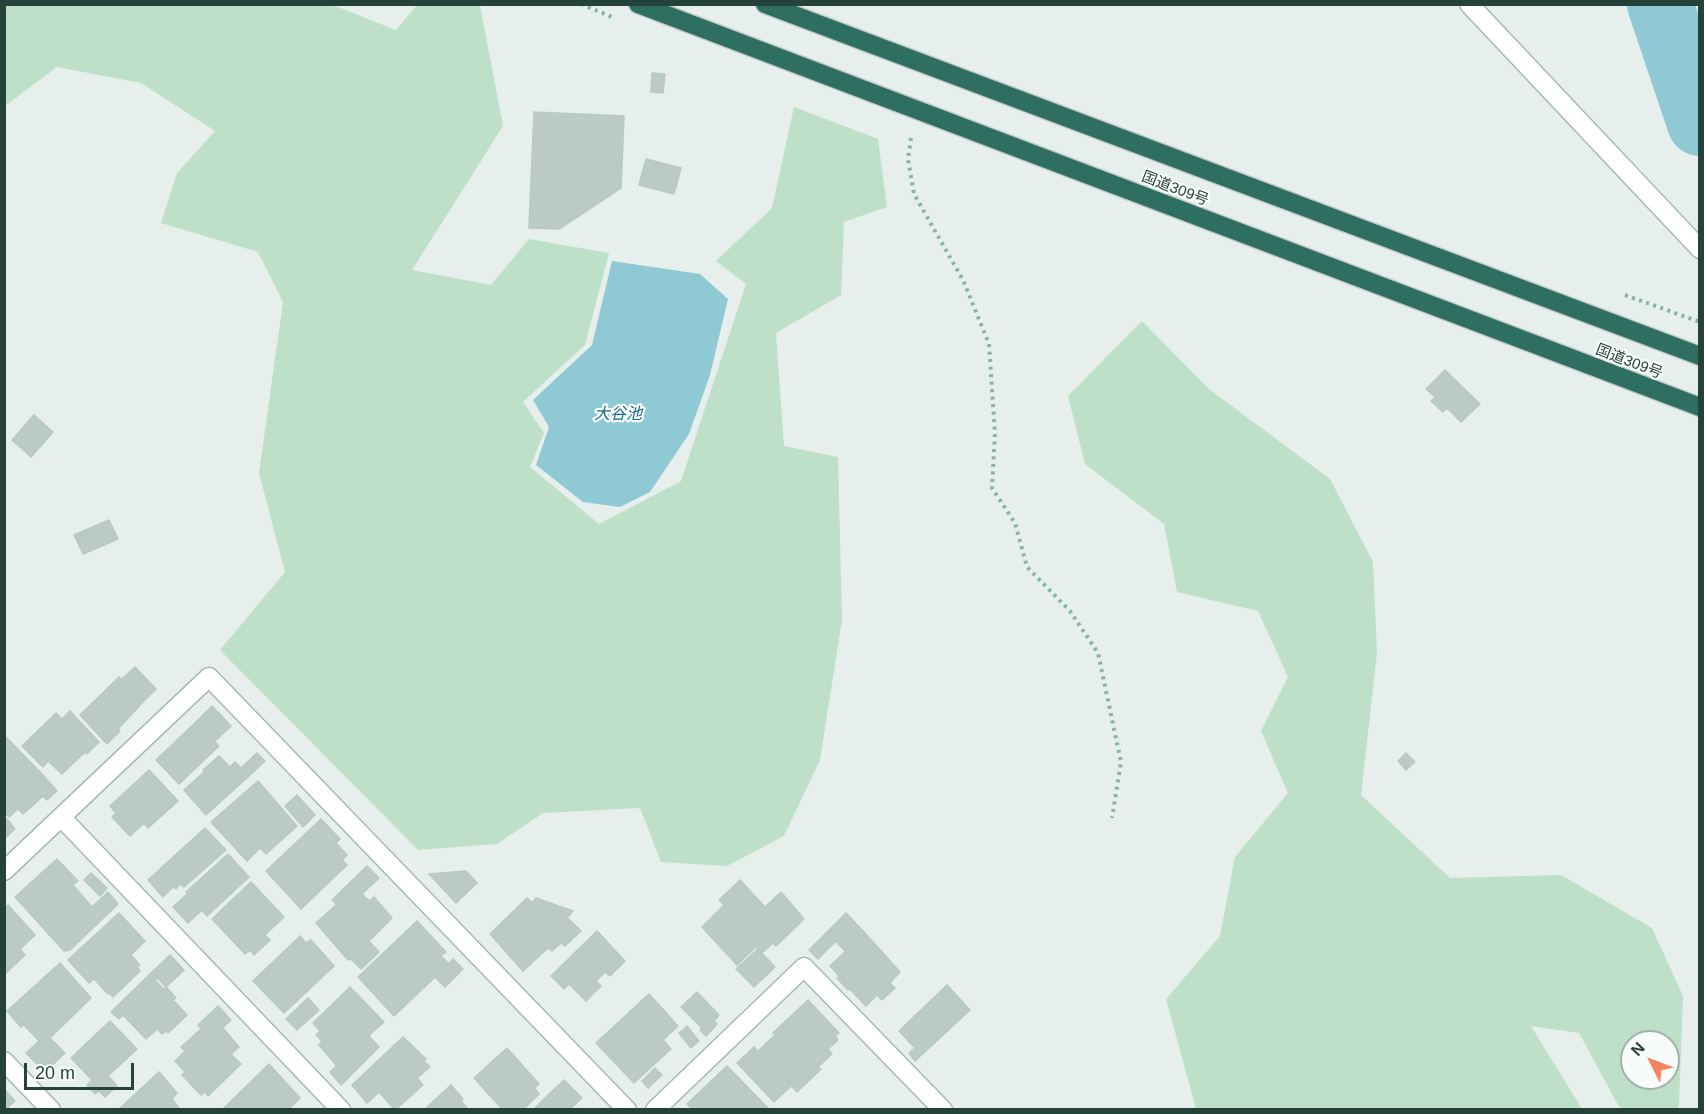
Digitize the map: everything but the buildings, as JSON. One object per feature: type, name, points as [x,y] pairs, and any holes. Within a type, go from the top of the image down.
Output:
[{"type":"highway","name":"国道309号","points":[[638,4],[1698,402]]},
{"type":"highway","name":"国道309号","points":[[765,4],[1700,356]]},
{"type":"street","points":[[1469,4],[1700,249]]},
{"type":"street","points":[[4,871],[209,677],[627,1110]]},
{"type":"street","points":[[61,817],[341,1110]]},
{"type":"street","points":[[655,1110],[804,967],[943,1110]]},
{"type":"street","points":[[4,1060],[51,1110]]},
{"type":"path","points":[[916,110],[908,159],[915,194],[963,280],[989,344],[995,434],[992,488],[1015,523],[1027,567],[1070,611],[1098,653],[1121,762],[1112,818]]},
{"type":"green space","points":[[5,4],[333,5],[396,30],[417,5],[480,5],[503,126],[412,270],[491,285],[529,239],[609,253],[585,345],[523,402],[544,433],[530,467],[599,524],[681,481],[746,284],[716,261],[772,208],[794,107],[878,139],[887,207],[844,222],[841,295],[776,333],[784,446],[838,457],[842,620],[820,760],[784,836],[727,866],[661,862],[640,808],[543,813],[497,844],[418,850],[220,650],[285,572],[259,473],[283,302],[258,252],[161,223],[177,173],[215,131],[141,83],[57,67],[5,106]]},
{"type":"green space","points":[[1142,321],[1209,389],[1330,479],[1373,562],[1377,653],[1361,795],[1450,878],[1561,875],[1652,928],[1683,996],[1680,1078],[1680,1030],[1620,1030],[1620,1090],[1680,1090],[1677,1109],[1623,1109],[1618,1105],[1579,1033],[1531,1026],[1582,1109],[1196,1109],[1166,999],[1220,936],[1235,857],[1288,793],[1261,731],[1288,677],[1258,611],[1177,592],[1164,524],[1085,464],[1068,396]]},
{"type":"water","name":"大谷池","points":[[612,261],[700,274],[728,299],[710,375],[689,434],[650,492],[620,507],[583,502],[536,465],[549,427],[533,400],[592,345]]},
{"type":"waterway","points":[[1660,4],[1700,123]]}]
